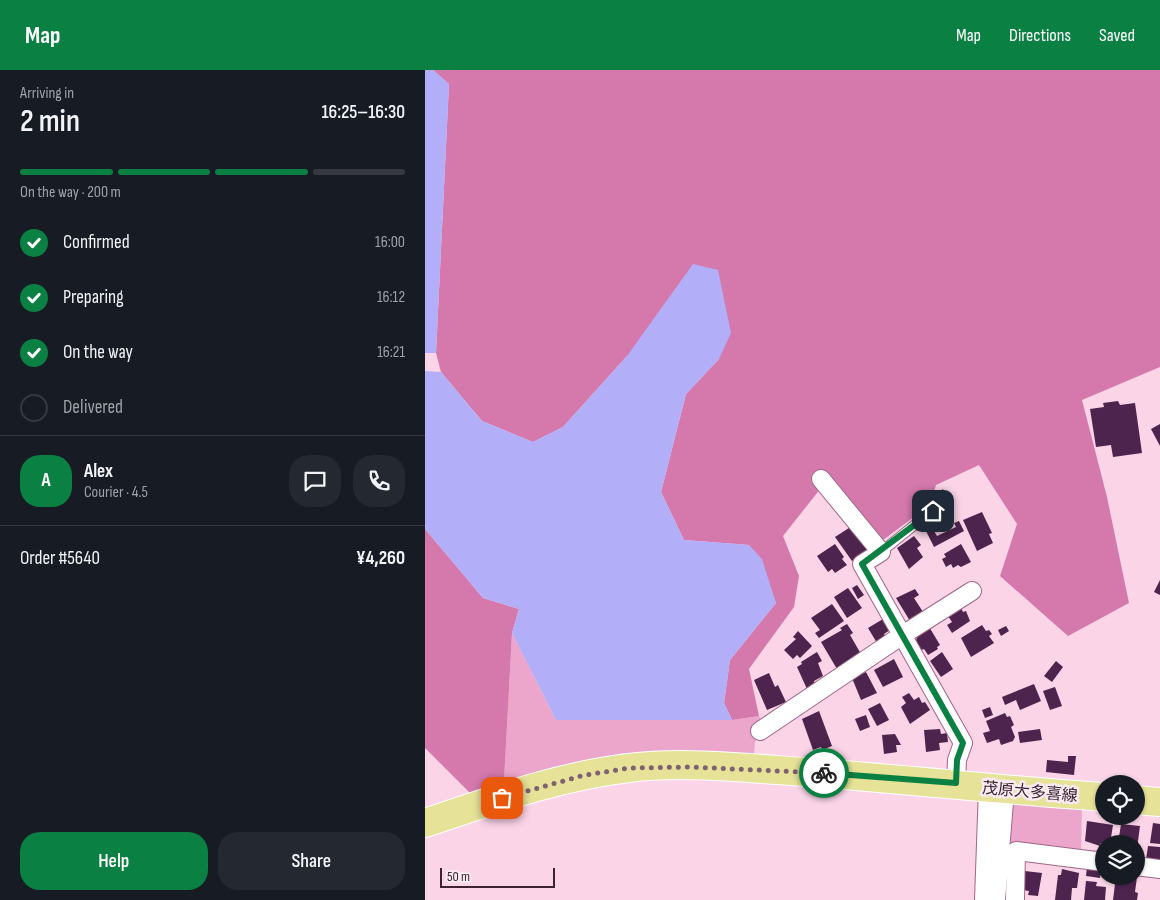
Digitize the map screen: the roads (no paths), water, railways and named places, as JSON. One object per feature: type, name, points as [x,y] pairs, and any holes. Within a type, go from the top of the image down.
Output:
[{"type":"main road","name":"茂原大多喜線","points":[[425,823],[576,777],[630,768],[764,769],[956,783],[997,789],[1095,797]]},
{"type":"main road","points":[[1145,801],[1160,802]]},
{"type":"street","points":[[821,479],[881,552],[862,564],[963,743],[957,760],[956,783]]},
{"type":"street","points":[[760,730],[972,591]]},
{"type":"street","points":[[984,900],[997,789]]},
{"type":"street","points":[[996,900],[997,789]]},
{"type":"street","points":[[1015,900],[1016,851],[1095,861]]},
{"type":"street","points":[[1145,867],[1160,869]]},
{"type":"lane","points":[[881,552],[933,511]]}]
